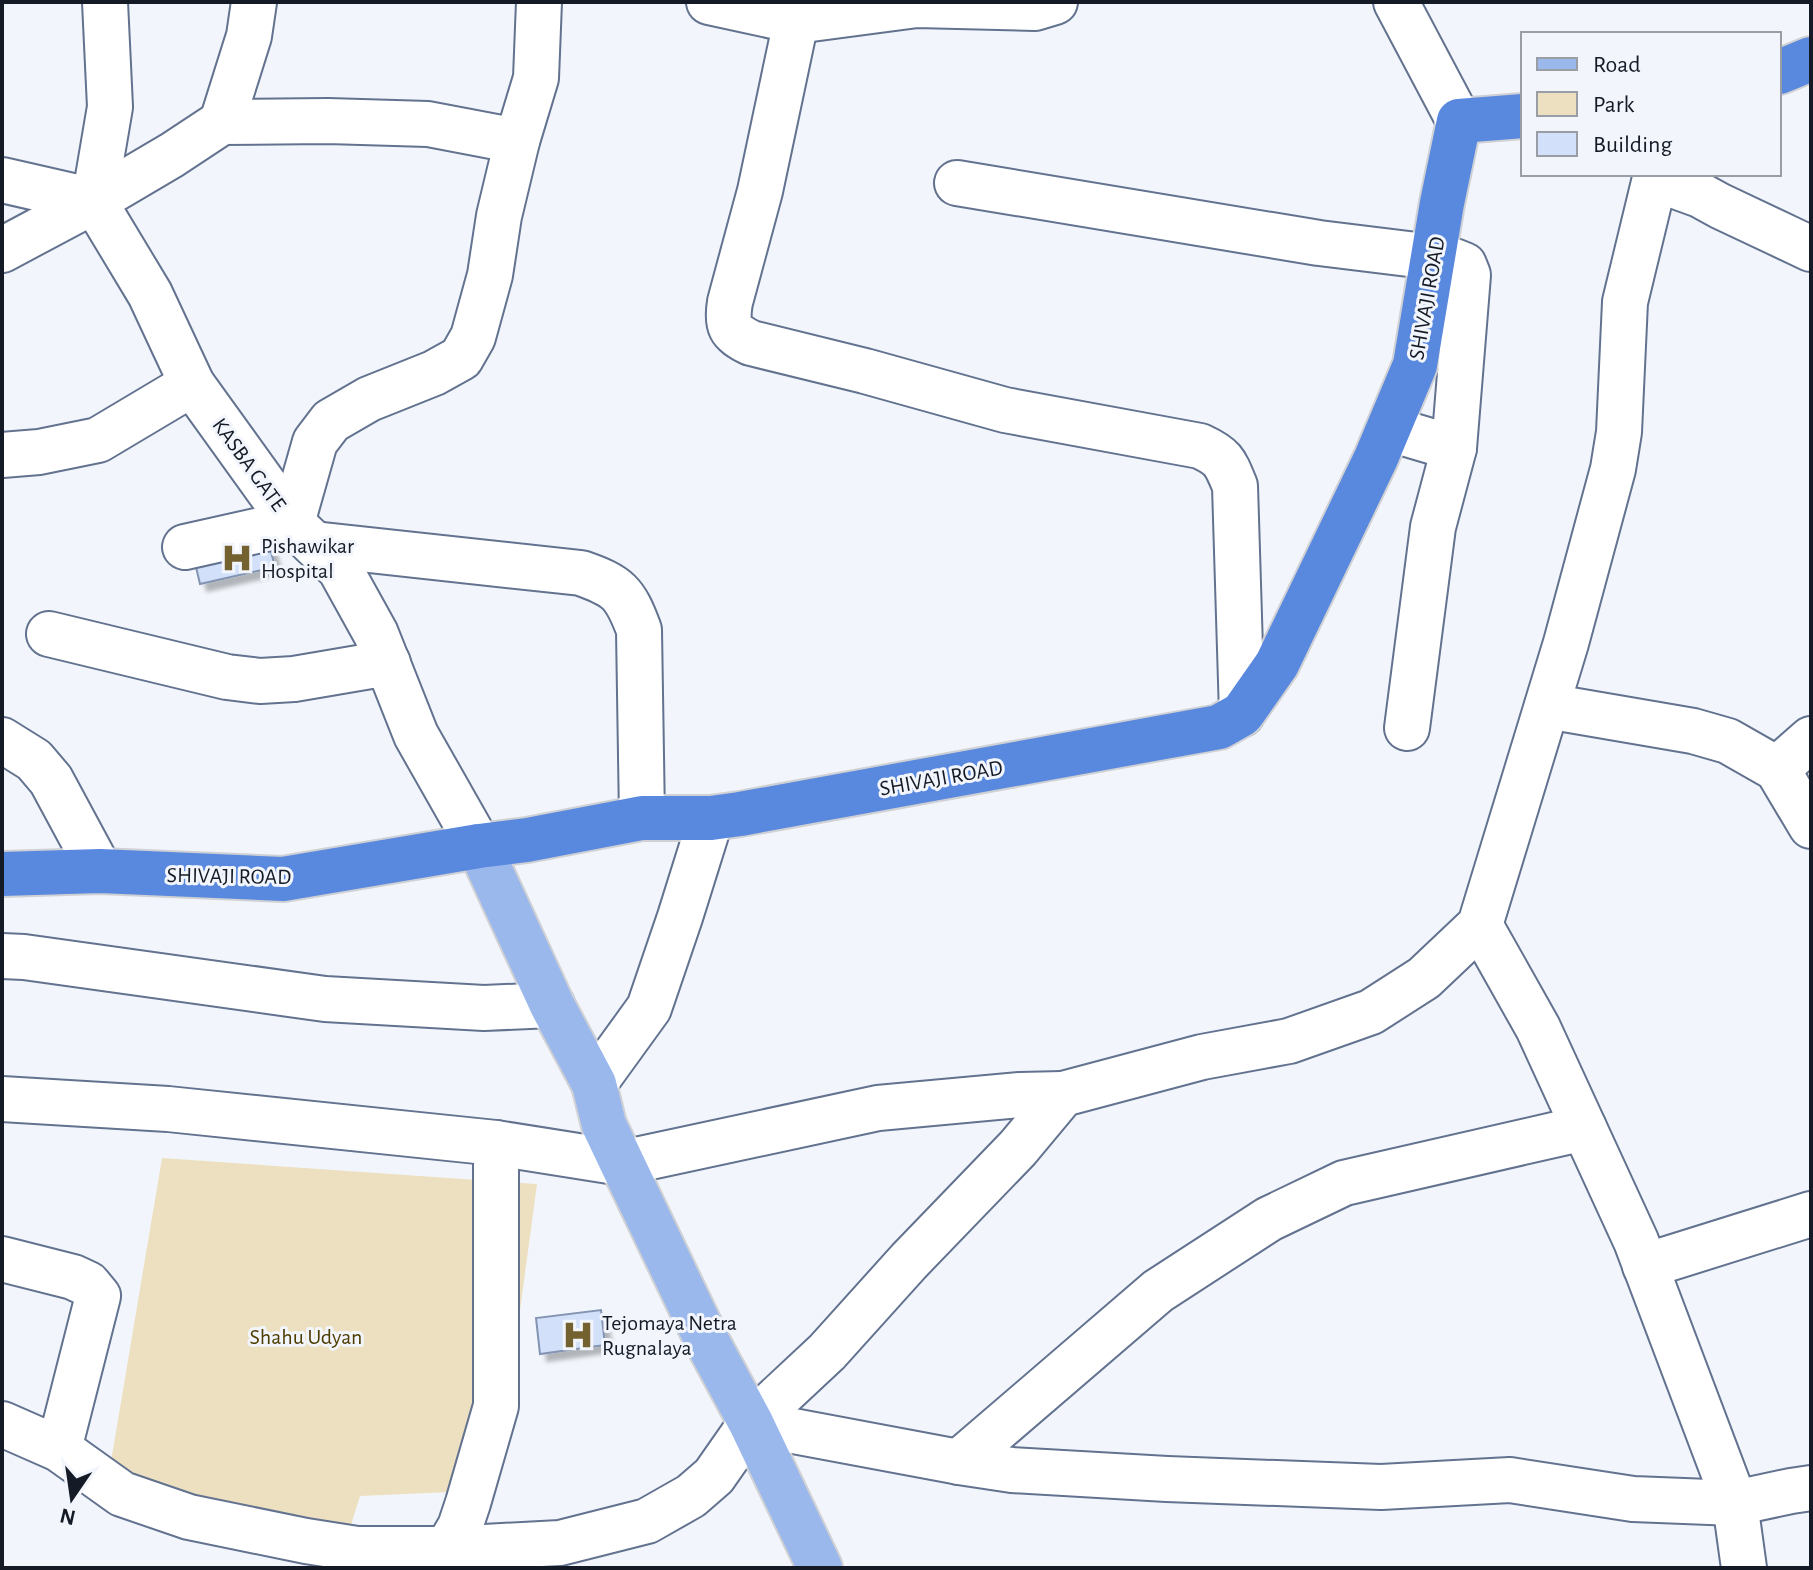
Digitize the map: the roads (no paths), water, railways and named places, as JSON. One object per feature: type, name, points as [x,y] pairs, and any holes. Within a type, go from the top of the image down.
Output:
[{"type":"highway","points":[[1781,71],[1811,59]]},
{"type":"highway","points":[[1459,121],[1521,116]]},
{"type":"highway","name":"SHIVAJI ROAD","points":[[2,874],[100,871],[283,879],[527,840],[642,818],[711,818],[1219,727],[1242,714],[1277,664],[1390,429],[1415,365],[1459,121]]},
{"type":"main road","points":[[479,846],[552,1005],[594,1084],[604,1125],[820,1568]]},
{"type":"street","points":[[94,201],[110,107],[105,2]]},
{"type":"street","points":[[222,122],[249,36],[254,2]]},
{"type":"street","points":[[303,534],[315,442],[331,421],[369,399],[434,373],[461,358],[473,337],[490,275],[499,216],[517,141],[536,78],[539,2]]},
{"type":"street","points":[[709,2],[796,21],[918,4],[1035,8],[1055,2]]},
{"type":"street","points":[[1396,2],[1459,121]]},
{"type":"street","points":[[796,21],[760,191],[730,302],[730,329],[751,343],[772,338],[1005,410],[1200,446],[1212,451],[1224,461],[1235,486],[1242,714]]},
{"type":"street","points":[[2,250],[94,201],[222,122],[428,124],[517,141]]},
{"type":"street","points":[[2,1099],[168,1109],[496,1143],[622,1163],[878,1108],[1063,1094],[1202,1057],[1289,1041],[1371,1012],[1424,978],[1480,925],[1570,629],[1613,469],[1619,432],[1625,302],[1656,176],[1811,249]]},
{"type":"street","points":[[2,180],[94,201]]},
{"type":"street","points":[[957,183],[1319,243],[1433,257],[1464,265],[1468,275],[1454,448],[1433,527],[1407,728]]},
{"type":"street","name":"KASBA GATE","points":[[94,201],[150,294],[192,384],[303,534],[340,569],[376,634],[416,735],[479,846]]},
{"type":"street","points":[[2,455],[39,452],[98,440],[192,384]]},
{"type":"street","points":[[1390,429],[1454,448]]},
{"type":"street","points":[[185,547],[303,534],[581,573],[618,589],[631,606],[639,630],[642,818]]},
{"type":"street","points":[[49,634],[227,677],[260,681],[294,679],[388,663]]},
{"type":"street","points":[[1547,706],[1693,731],[1728,741],[1777,769],[1811,826]]},
{"type":"street","points":[[1777,769],[1811,739]]},
{"type":"street","points":[[2,740],[34,760],[51,780],[100,871]]},
{"type":"street","points":[[594,1084],[649,1008],[711,818]]},
{"type":"street","points":[[1480,925],[1538,1028],[1636,1241],[1735,1503],[1744,1568]]},
{"type":"street","points":[[2,956],[325,999],[484,1008],[552,1005]]},
{"type":"street","points":[[2,1424],[59,1449],[122,1494],[189,1517],[306,1541],[352,1558],[560,1543],[647,1521],[691,1496],[714,1476],[751,1423],[827,1352],[1018,1148],[1063,1094]]},
{"type":"street","points":[[959,1462],[1158,1291],[1269,1219],[1344,1183],[1584,1128]]},
{"type":"street","points":[[447,1549],[460,1527],[496,1406],[496,1143]]},
{"type":"street","points":[[1645,1266],[1811,1214]]},
{"type":"street","points":[[2,1259],[73,1277],[88,1284],[98,1296],[59,1449]]},
{"type":"street","points":[[751,1423],[959,1462],[1027,1471],[1381,1487],[1510,1480],[1633,1499],[1735,1503],[1811,1488]]},
{"type":"place","name":"Pishawikar Hospital","points":[[237,558]]},
{"type":"place","name":"Tejomaya Netra Rugnalaya","points":[[578,1335]]},
{"type":"park label","name":"Shahu Udyan","points":[[306,1336]]}]
